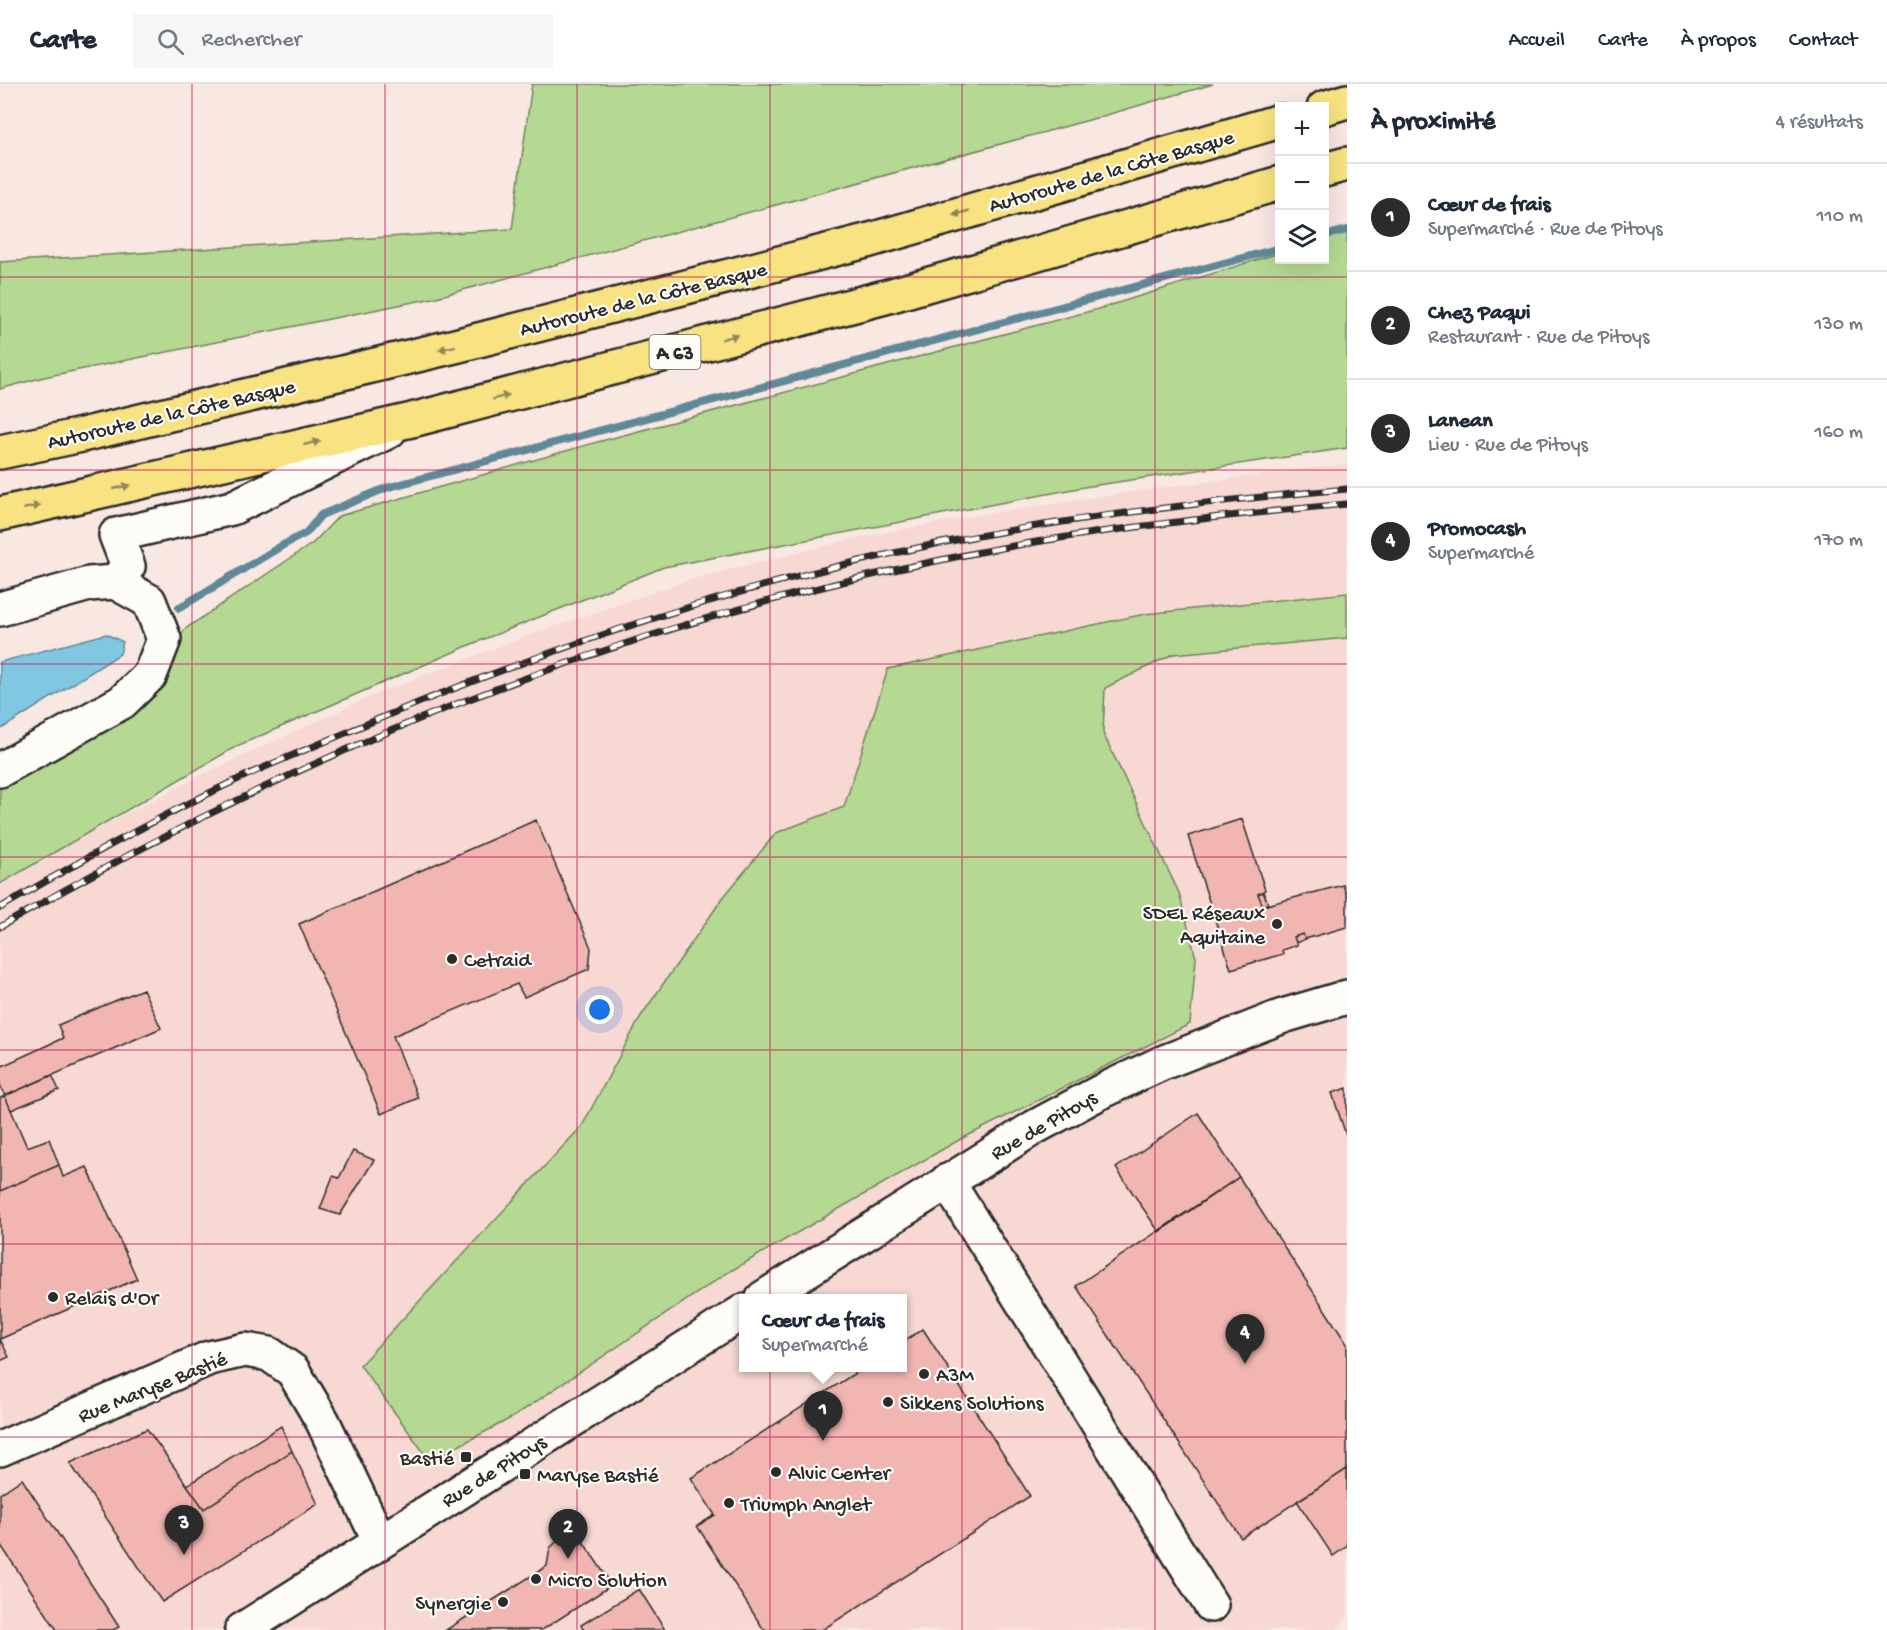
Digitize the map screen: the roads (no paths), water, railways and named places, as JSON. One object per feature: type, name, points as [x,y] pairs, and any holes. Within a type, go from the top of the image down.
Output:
[{"type":"highway","points":[[1329,106],[1347,101]]},
{"type":"highway","name":"Autoroute de la Côte Basque","points":[[0,452],[81,435],[455,346],[870,240],[1275,122]]},
{"type":"highway","points":[[1329,169],[1347,164]]},
{"type":"highway","name":"A 63","points":[[0,514],[412,420],[885,297],[1275,184]]},
{"type":"street","points":[[115,582],[128,566],[116,535],[232,508],[412,420]]},
{"type":"street","points":[[0,609],[89,584],[115,582],[149,601],[164,639],[150,675],[122,702],[0,770]]},
{"type":"street","name":"Rue de Pitoys","points":[[771,1294],[1035,1126],[1104,1090],[1162,1063],[1283,1016],[1347,997]]},
{"type":"street","points":[[947,1181],[1211,1605]]},
{"type":"street","name":"Rue de Pitoys","points":[[242,1630],[739,1314]]},
{"type":"street","name":"Rue Maryse Bastié","points":[[0,1449],[209,1358],[245,1350],[269,1354],[293,1371],[323,1422],[380,1542]]},
{"type":"water","points":[[106,634],[123,642],[120,654],[0,730],[0,662]]},
{"type":"waterway","points":[[1329,235],[1347,230]]},
{"type":"waterway","points":[[179,608],[306,533],[321,515],[386,488],[1275,249]]},
{"type":"railway","points":[[0,908],[152,823],[259,770],[427,699],[498,672],[715,599],[862,560],[987,534],[1141,511],[1347,489]]},
{"type":"railway","points":[[0,927],[111,865],[223,807],[337,754],[453,705],[571,662],[690,623],[812,589],[987,551],[1140,526],[1347,504]]},
{"type":"place","name":"SDEL Réseaux Aquitaine","points":[[1277,924]]},
{"type":"place","name":"Cetraid","points":[[452,959]]},
{"type":"place","name":"Relais d'Or","points":[[53,1297]]},
{"type":"place","name":"Promocash","points":[[1245,1364]]},
{"type":"place","name":"A3M","points":[[924,1374]]},
{"type":"place","name":"Sikkens Solutions","points":[[888,1402]]},
{"type":"place","name":"Cœur de frais","points":[[823,1441]]},
{"type":"place","name":"Bastié","points":[[466,1457]]},
{"type":"place","name":"Alvic Center","points":[[776,1472]]},
{"type":"place","name":"Maryse Bastié","points":[[525,1474]]},
{"type":"place","name":"Triumph Anglet","points":[[729,1503]]},
{"type":"place","name":"Lanean","points":[[184,1555]]},
{"type":"place","name":"Chez Paqui","points":[[568,1559]]},
{"type":"place","name":"Micro Solution","points":[[536,1579]]},
{"type":"place","name":"Synergie","points":[[503,1602]]}]
